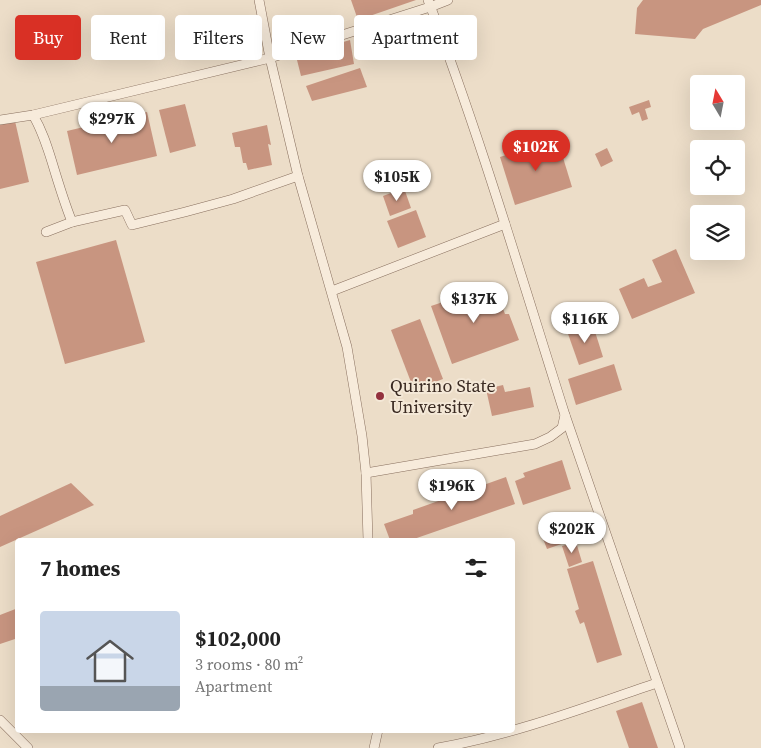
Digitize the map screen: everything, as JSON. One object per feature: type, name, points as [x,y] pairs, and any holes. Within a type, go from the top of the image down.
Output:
[{"type":"lane","points":[[259,0],[270,58],[298,176],[347,347],[362,436],[366,473],[368,538]]},
{"type":"lane","points":[[0,120],[34,115],[270,58],[429,4],[448,0]]},
{"type":"lane","points":[[429,4],[453,67],[565,415],[680,748]]},
{"type":"lane","points":[[34,115],[46,141],[64,204],[72,222]]},
{"type":"lane","points":[[46,232],[72,222],[125,210],[132,225],[233,199],[298,176]]},
{"type":"lane","points":[[332,291],[505,224]]},
{"type":"lane","points":[[366,473],[535,444],[550,437],[562,428],[565,415]]},
{"type":"lane","points":[[515,730],[657,683]]},
{"type":"lane","points":[[0,720],[28,748]]},
{"type":"lane","points":[[374,748],[377,733]]},
{"type":"lane","points":[[438,748],[503,733]]},
{"type":"building","points":[[351,0],[416,0],[372,15],[356,15]]},
{"type":"building","points":[[643,0],[761,0],[761,5],[703,29],[695,39],[635,34],[637,8]]},
{"type":"building","points":[[350,40],[354,64],[301,76],[297,60],[344,60],[344,42]]},
{"type":"building","points":[[360,68],[367,87],[312,101],[306,86]]},
{"type":"building","points":[[649,100],[651,107],[645,109],[648,119],[642,121],[639,112],[632,115],[629,107]]},
{"type":"building","points":[[112,102],[115,114],[95,120],[92,107]]},
{"type":"building","points":[[185,104],[196,146],[170,153],[159,110]]},
{"type":"building","points":[[147,112],[157,156],[77,175],[67,131]]},
{"type":"building","points":[[15,121],[29,182],[0,189],[0,124]]},
{"type":"building","points":[[267,125],[272,165],[248,170],[246,163],[243,163],[240,147],[235,147],[232,133]]},
{"type":"building","points":[[557,138],[572,187],[515,205],[500,157]]},
{"type":"building","points":[[607,148],[613,161],[601,167],[595,154]]},
{"type":"building","points":[[404,188],[411,208],[390,216],[383,196]]},
{"type":"building","points":[[416,210],[426,237],[398,248],[387,221]]},
{"type":"building","points":[[116,240],[145,342],[65,364],[36,262]]},
{"type":"building","points":[[676,249],[695,293],[632,319],[619,289],[644,278],[648,287],[662,282],[652,260]]},
{"type":"building","points":[[494,285],[505,314],[509,314],[519,340],[452,364],[431,306]]},
{"type":"building","points":[[420,319],[443,379],[414,390],[391,330]]},
{"type":"building","points":[[592,322],[603,357],[579,365],[567,331]]},
{"type":"building","points":[[614,364],[622,390],[576,405],[568,379]]},
{"type":"building","points":[[503,385],[505,392],[530,387],[534,407],[492,416],[486,389]]},
{"type":"building","points":[[562,460],[571,489],[523,505],[515,481],[525,477],[523,473]]},
{"type":"building","points":[[506,477],[515,504],[417,538],[389,538],[384,524],[413,514],[413,510]]},
{"type":"building","points":[[71,483],[94,505],[20,538],[15,538],[15,540],[0,547],[0,516]]},
{"type":"building","points":[[571,526],[576,539],[547,549],[542,536]]},
{"type":"building","points":[[576,542],[582,562],[569,567],[562,546]]},
{"type":"building","points":[[593,561],[622,655],[597,663],[584,622],[580,624],[575,611],[579,609],[567,569]]},
{"type":"building","points":[[15,609],[15,639],[0,644],[0,615]]},
{"type":"building","points":[[642,702],[658,748],[629,748],[616,711]]},
{"type":"place","name":"Quirino State University","points":[[380,396]]}]
